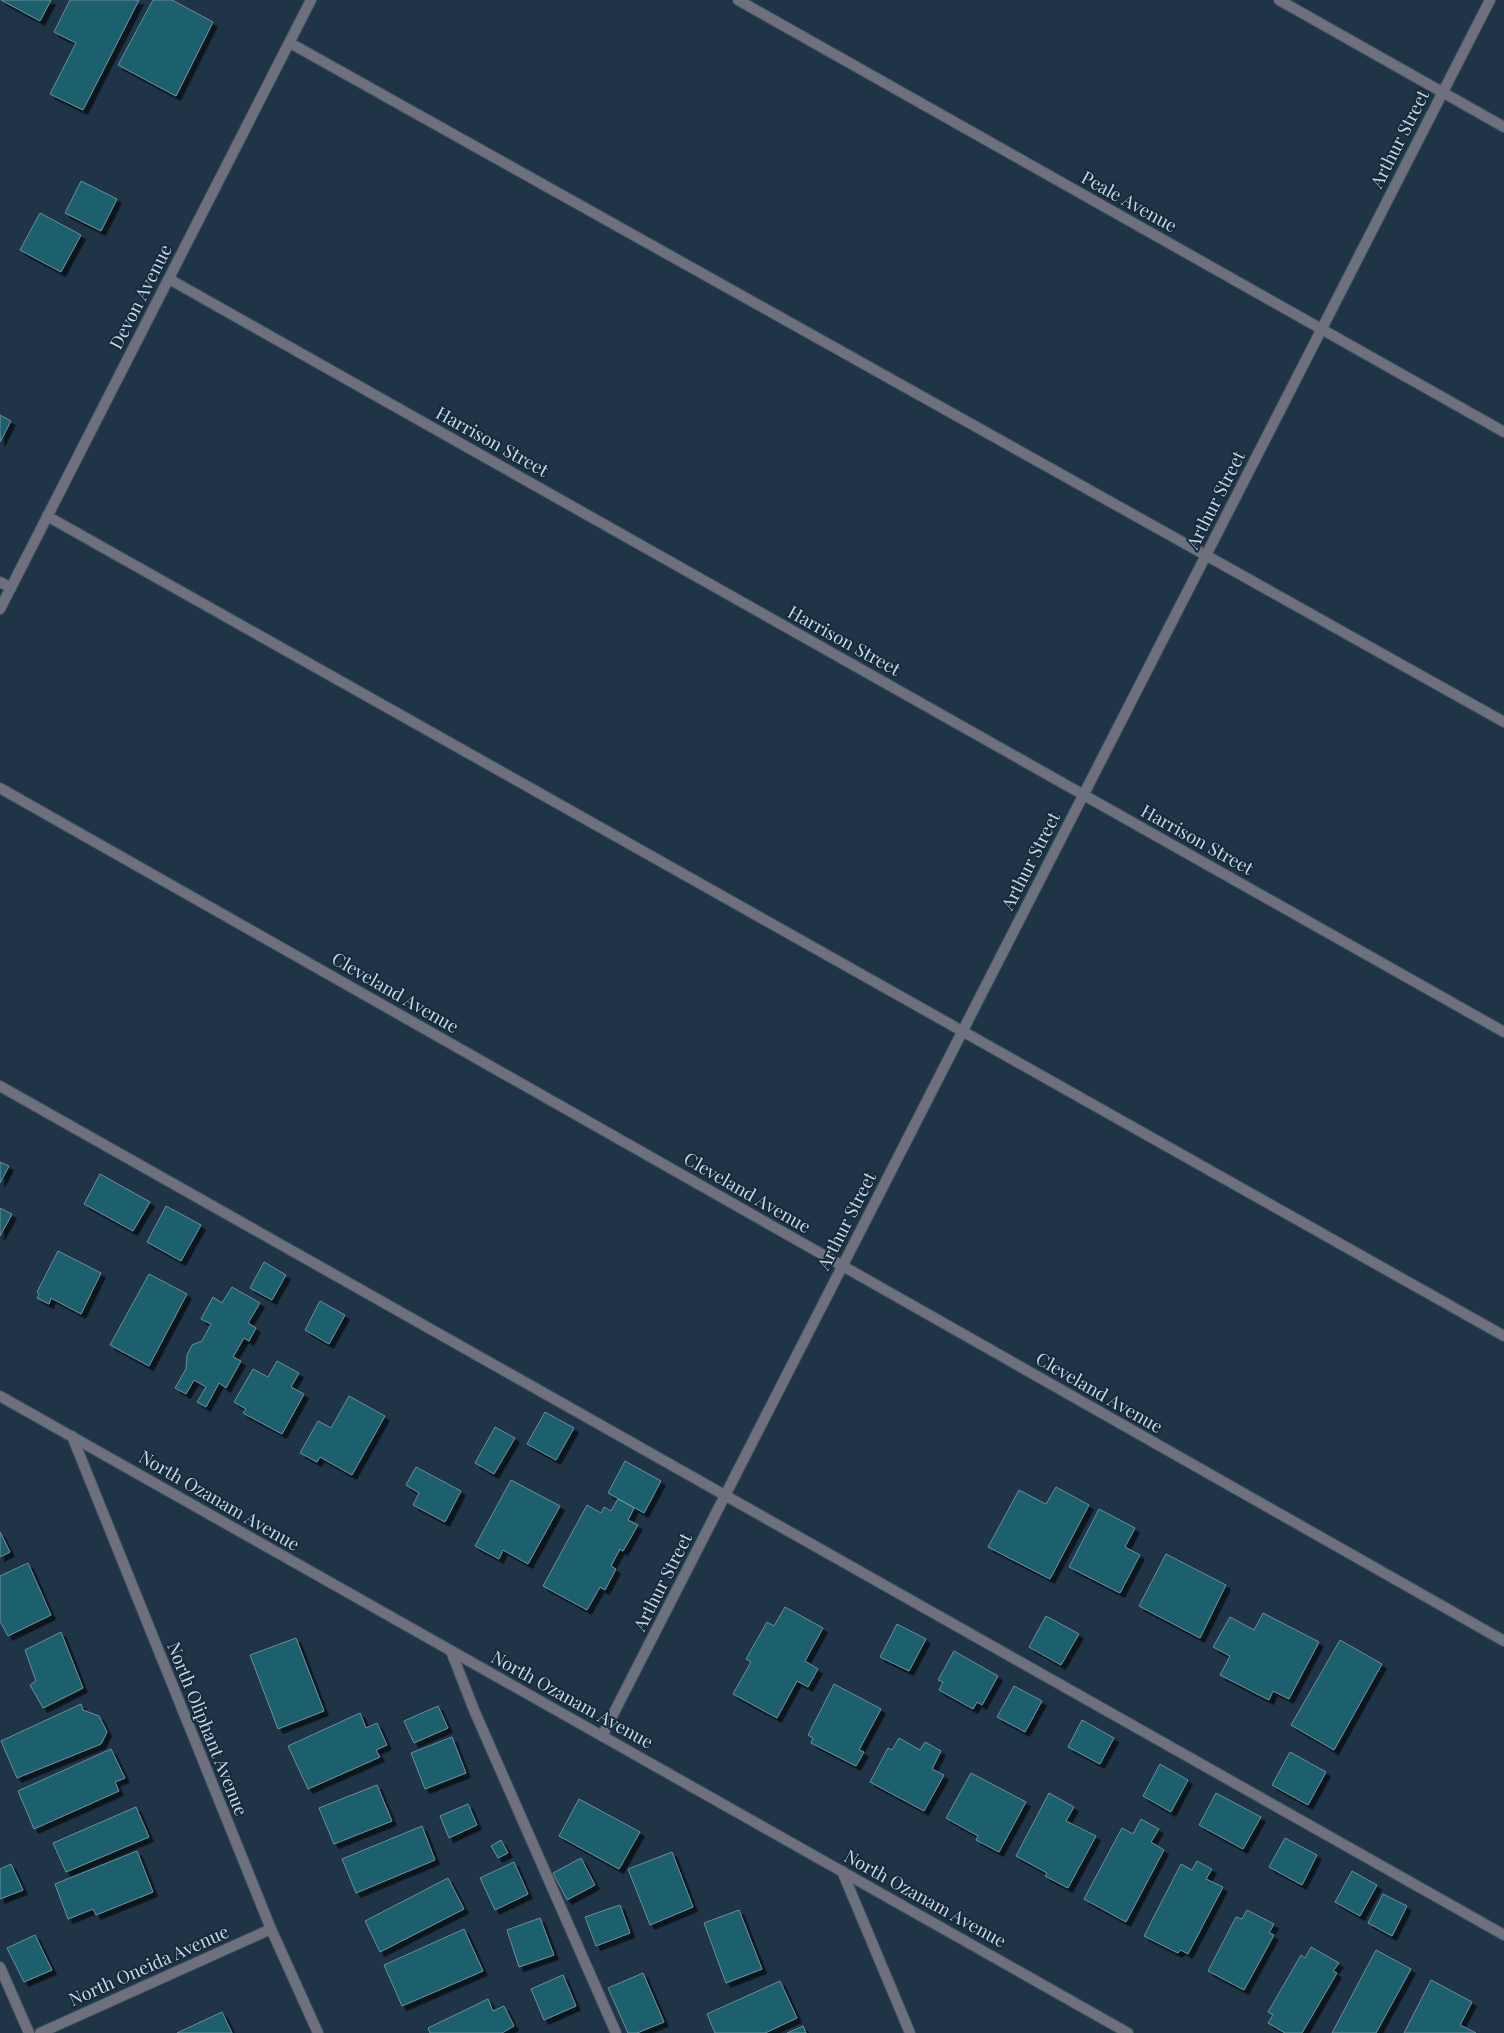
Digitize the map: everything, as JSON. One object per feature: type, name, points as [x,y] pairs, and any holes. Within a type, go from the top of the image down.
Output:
[{"type":"street","name":"Devon Avenue","points":[[0,609],[311,0]]},
{"type":"street","name":"Peale Avenue","points":[[738,0],[1504,432]]},
{"type":"street","points":[[1279,0],[1504,126]]},
{"type":"street","name":"Arthur Street","points":[[602,1736],[1490,0]]},
{"type":"street","points":[[290,43],[1504,722]]},
{"type":"street","name":"Harrison Street","points":[[169,279],[1504,1032]]},
{"type":"street","points":[[48,516],[1504,1336]]},
{"type":"street","points":[[0,582],[11,588]]},
{"type":"street","name":"Cleveland Avenue","points":[[0,788],[1504,1641]]},
{"type":"street","points":[[0,1086],[1504,1935]]},
{"type":"street","name":"North Ozanam Avenue","points":[[0,1396],[1128,2033]]},
{"type":"street","name":"North Oliphant Avenue","points":[[72,1436],[271,1929],[318,2033]]},
{"type":"street","points":[[451,1651],[474,1710],[616,2033]]},
{"type":"street","points":[[842,1871],[910,2033]]},
{"type":"street","name":"North Oneida Avenue","points":[[40,2033],[271,1929]]},
{"type":"street","points":[[0,1967],[29,2033]]},
{"type":"building","points":[[1,0],[51,0],[40,21]]},
{"type":"building","points":[[70,0],[139,0],[83,110],[50,94],[76,43],[54,32]]},
{"type":"building","points":[[153,0],[172,0],[213,22],[176,96],[118,65]]},
{"type":"building","points":[[81,181],[117,199],[101,231],[65,213]]},
{"type":"building","points":[[40,213],[81,235],[61,272],[20,250]]},
{"type":"building","points":[[0,415],[11,421],[0,442]]},
{"type":"building","points":[[0,1162],[9,1166],[0,1183]]},
{"type":"building","points":[[100,1174],[150,1202],[133,1231],[84,1204]]},
{"type":"building","points":[[166,1206],[201,1225],[181,1261],[147,1242]]},
{"type":"building","points":[[0,1208],[12,1214],[0,1236]]},
{"type":"building","points":[[58,1251],[101,1273],[81,1314],[51,1298],[49,1304],[37,1298],[39,1294],[37,1292]]},
{"type":"building","points":[[264,1262],[286,1275],[272,1300],[250,1288]]},
{"type":"building","points":[[149,1274],[187,1294],[149,1366],[110,1345]]},
{"type":"building","points":[[232,1287],[260,1303],[248,1323],[256,1328],[249,1341],[244,1338],[233,1357],[241,1361],[226,1388],[219,1383],[206,1407],[197,1402],[206,1387],[194,1380],[186,1394],[175,1388],[186,1369],[187,1355],[192,1345],[202,1341],[211,1324],[201,1319],[213,1297],[222,1303]]},
{"type":"building","points":[[320,1301],[345,1315],[329,1344],[305,1330]]},
{"type":"building","points":[[277,1361],[299,1373],[291,1387],[304,1394],[282,1434],[243,1413],[246,1409],[234,1402],[253,1369],[268,1377]]},
{"type":"building","points":[[349,1396],[385,1416],[352,1475],[320,1457],[317,1462],[300,1453],[318,1421],[331,1428]]},
{"type":"building","points":[[545,1412],[574,1428],[556,1460],[527,1444]]},
{"type":"building","points":[[495,1427],[515,1438],[494,1474],[475,1463]]},
{"type":"building","points":[[625,1461],[661,1481],[644,1513],[608,1493]]},
{"type":"building","points":[[416,1467],[461,1491],[445,1522],[413,1505],[419,1493],[406,1485]]},
{"type":"building","points":[[511,1480],[560,1506],[528,1564],[503,1550],[499,1559],[475,1546]]},
{"type":"building","points":[[1056,1487],[1089,1505],[1050,1579],[988,1547],[1019,1490],[1046,1504]]},
{"type":"building","points":[[618,1499],[634,1508],[628,1520],[638,1525],[623,1551],[620,1549],[611,1566],[616,1569],[605,1590],[600,1587],[587,1610],[543,1586],[587,1505],[601,1513],[604,1507],[611,1511]]},
{"type":"building","points":[[1099,1509],[1135,1528],[1125,1547],[1140,1555],[1120,1593],[1069,1567]]},
{"type":"building","points":[[0,1532],[10,1552],[0,1557]]},
{"type":"building","points":[[1166,1554],[1226,1585],[1200,1638],[1139,1606]]},
{"type":"building","points":[[28,1563],[51,1615],[8,1636],[0,1621],[0,1576]]},
{"type":"building","points":[[785,1607],[823,1628],[805,1661],[818,1669],[808,1687],[797,1681],[777,1718],[733,1694],[751,1662],[746,1659],[767,1622],[774,1626]]},
{"type":"building","points":[[1263,1613],[1319,1642],[1289,1699],[1273,1691],[1269,1700],[1220,1675],[1230,1656],[1213,1647],[1230,1617],[1254,1630]]},
{"type":"building","points":[[1046,1616],[1079,1634],[1061,1665],[1029,1647]]},
{"type":"building","points":[[897,1624],[926,1639],[909,1671],[880,1657]]},
{"type":"building","points":[[61,1632],[83,1688],[43,1708],[30,1685],[36,1681],[25,1650]]},
{"type":"building","points":[[296,1638],[324,1711],[278,1729],[250,1655]]},
{"type":"building","points":[[1340,1640],[1382,1664],[1334,1750],[1291,1725]]},
{"type":"building","points":[[954,1651],[998,1676],[982,1705],[977,1702],[973,1709],[939,1690],[943,1682],[938,1680]]},
{"type":"building","points":[[834,1684],[881,1709],[859,1750],[864,1752],[856,1766],[811,1743],[813,1738],[808,1735]]},
{"type":"building","points":[[1014,1686],[1042,1701],[1025,1732],[997,1717]]},
{"type":"building","points":[[81,1704],[83,1710],[99,1716],[107,1732],[101,1744],[17,1778],[1,1741]]},
{"type":"building","points":[[438,1706],[448,1728],[414,1743],[404,1721]]},
{"type":"building","points":[[360,1713],[366,1728],[377,1723],[387,1745],[376,1750],[380,1757],[308,1789],[288,1746]]},
{"type":"building","points":[[1082,1720],[1114,1738],[1100,1764],[1068,1747]]},
{"type":"building","points":[[452,1737],[466,1773],[425,1789],[411,1753]]},
{"type":"building","points":[[899,1738],[920,1750],[925,1742],[941,1751],[932,1769],[944,1775],[924,1811],[870,1782],[888,1748],[892,1750]]},
{"type":"building","points":[[111,1749],[125,1778],[115,1782],[119,1791],[34,1829],[18,1791]]},
{"type":"building","points":[[1290,1752],[1326,1772],[1308,1805],[1272,1785]]},
{"type":"building","points":[[1160,1764],[1188,1780],[1171,1812],[1143,1796]]},
{"type":"building","points":[[971,1773],[1026,1802],[999,1852],[976,1840],[978,1836],[946,1818]]},
{"type":"building","points":[[377,1785],[392,1821],[334,1844],[319,1808]]},
{"type":"building","points":[[1049,1793],[1074,1807],[1066,1821],[1096,1836],[1068,1888],[1045,1876],[1047,1873],[1016,1856]]},
{"type":"building","points":[[1216,1793],[1261,1817],[1243,1849],[1199,1825]]},
{"type":"building","points":[[579,1799],[640,1832],[619,1869],[559,1836]]},
{"type":"building","points":[[468,1804],[477,1825],[449,1838],[440,1816]]},
{"type":"building","points":[[136,1807],[149,1837],[66,1872],[53,1843]]},
{"type":"building","points":[[1141,1819],[1159,1829],[1151,1842],[1164,1850],[1126,1922],[1084,1899],[1122,1828],[1133,1834]]},
{"type":"building","points":[[422,1826],[435,1860],[356,1893],[342,1859]]},
{"type":"building","points":[[1285,1838],[1317,1855],[1302,1885],[1269,1867]]},
{"type":"building","points":[[501,1840],[508,1853],[498,1858],[491,1846]]},
{"type":"building","points":[[137,1851],[153,1892],[96,1915],[93,1909],[68,1919],[55,1884]]},
{"type":"building","points":[[672,1852],[693,1907],[650,1925],[628,1869]]},
{"type":"building","points":[[581,1858],[595,1885],[567,1900],[553,1873]]},
{"type":"building","points":[[1197,1861],[1212,1869],[1206,1879],[1223,1887],[1188,1954],[1181,1950],[1178,1953],[1144,1936],[1181,1864],[1192,1870]]},
{"type":"building","points":[[514,1862],[528,1894],[495,1910],[480,1878]]},
{"type":"building","points":[[11,1864],[23,1890],[0,1899],[0,1869]]},
{"type":"building","points":[[1352,1871],[1377,1885],[1360,1916],[1335,1902]]},
{"type":"building","points":[[448,1878],[464,1909],[380,1952],[365,1921]]},
{"type":"building","points":[[1383,1894],[1407,1906],[1392,1936],[1368,1923]]},
{"type":"building","points":[[620,1905],[630,1933],[596,1946],[585,1917]]},
{"type":"building","points":[[739,1910],[762,1969],[726,1983],[704,1923]]},
{"type":"building","points":[[1247,1910],[1274,1924],[1269,1933],[1274,1935],[1244,1990],[1208,1971],[1236,1917],[1242,1919]]},
{"type":"building","points":[[540,1918],[554,1955],[519,1967],[507,1930]]},
{"type":"building","points":[[464,1929],[483,1971],[402,2006],[384,1965]]},
{"type":"building","points":[[35,1935],[52,1970],[24,1982],[7,1948]]},
{"type":"building","points":[[1311,1947],[1339,1963],[1333,1971],[1337,1973],[1302,2033],[1285,2033],[1268,2023],[1273,2015],[1268,2012],[1301,1955],[1305,1958]]},
{"type":"building","points":[[1376,1950],[1411,1969],[1376,2033],[1332,2033]]},
{"type":"building","points":[[643,1973],[664,2022],[637,2033],[628,2033],[608,1988]]},
{"type":"building","points":[[563,1975],[576,2006],[544,2020],[531,1989]]},
{"type":"building","points":[[1431,1980],[1472,2002],[1460,2025],[1476,2033],[1404,2033]]},
{"type":"building","points":[[780,1981],[797,2018],[765,2033],[715,2033],[707,2014]]},
{"type":"building","points":[[488,1999],[493,2011],[504,2006],[514,2026],[502,2033],[430,2033],[428,2028]]},
{"type":"building","points":[[222,2012],[232,2033],[177,2033]]},
{"type":"building","points":[[803,2026],[806,2033],[787,2033]]}]
